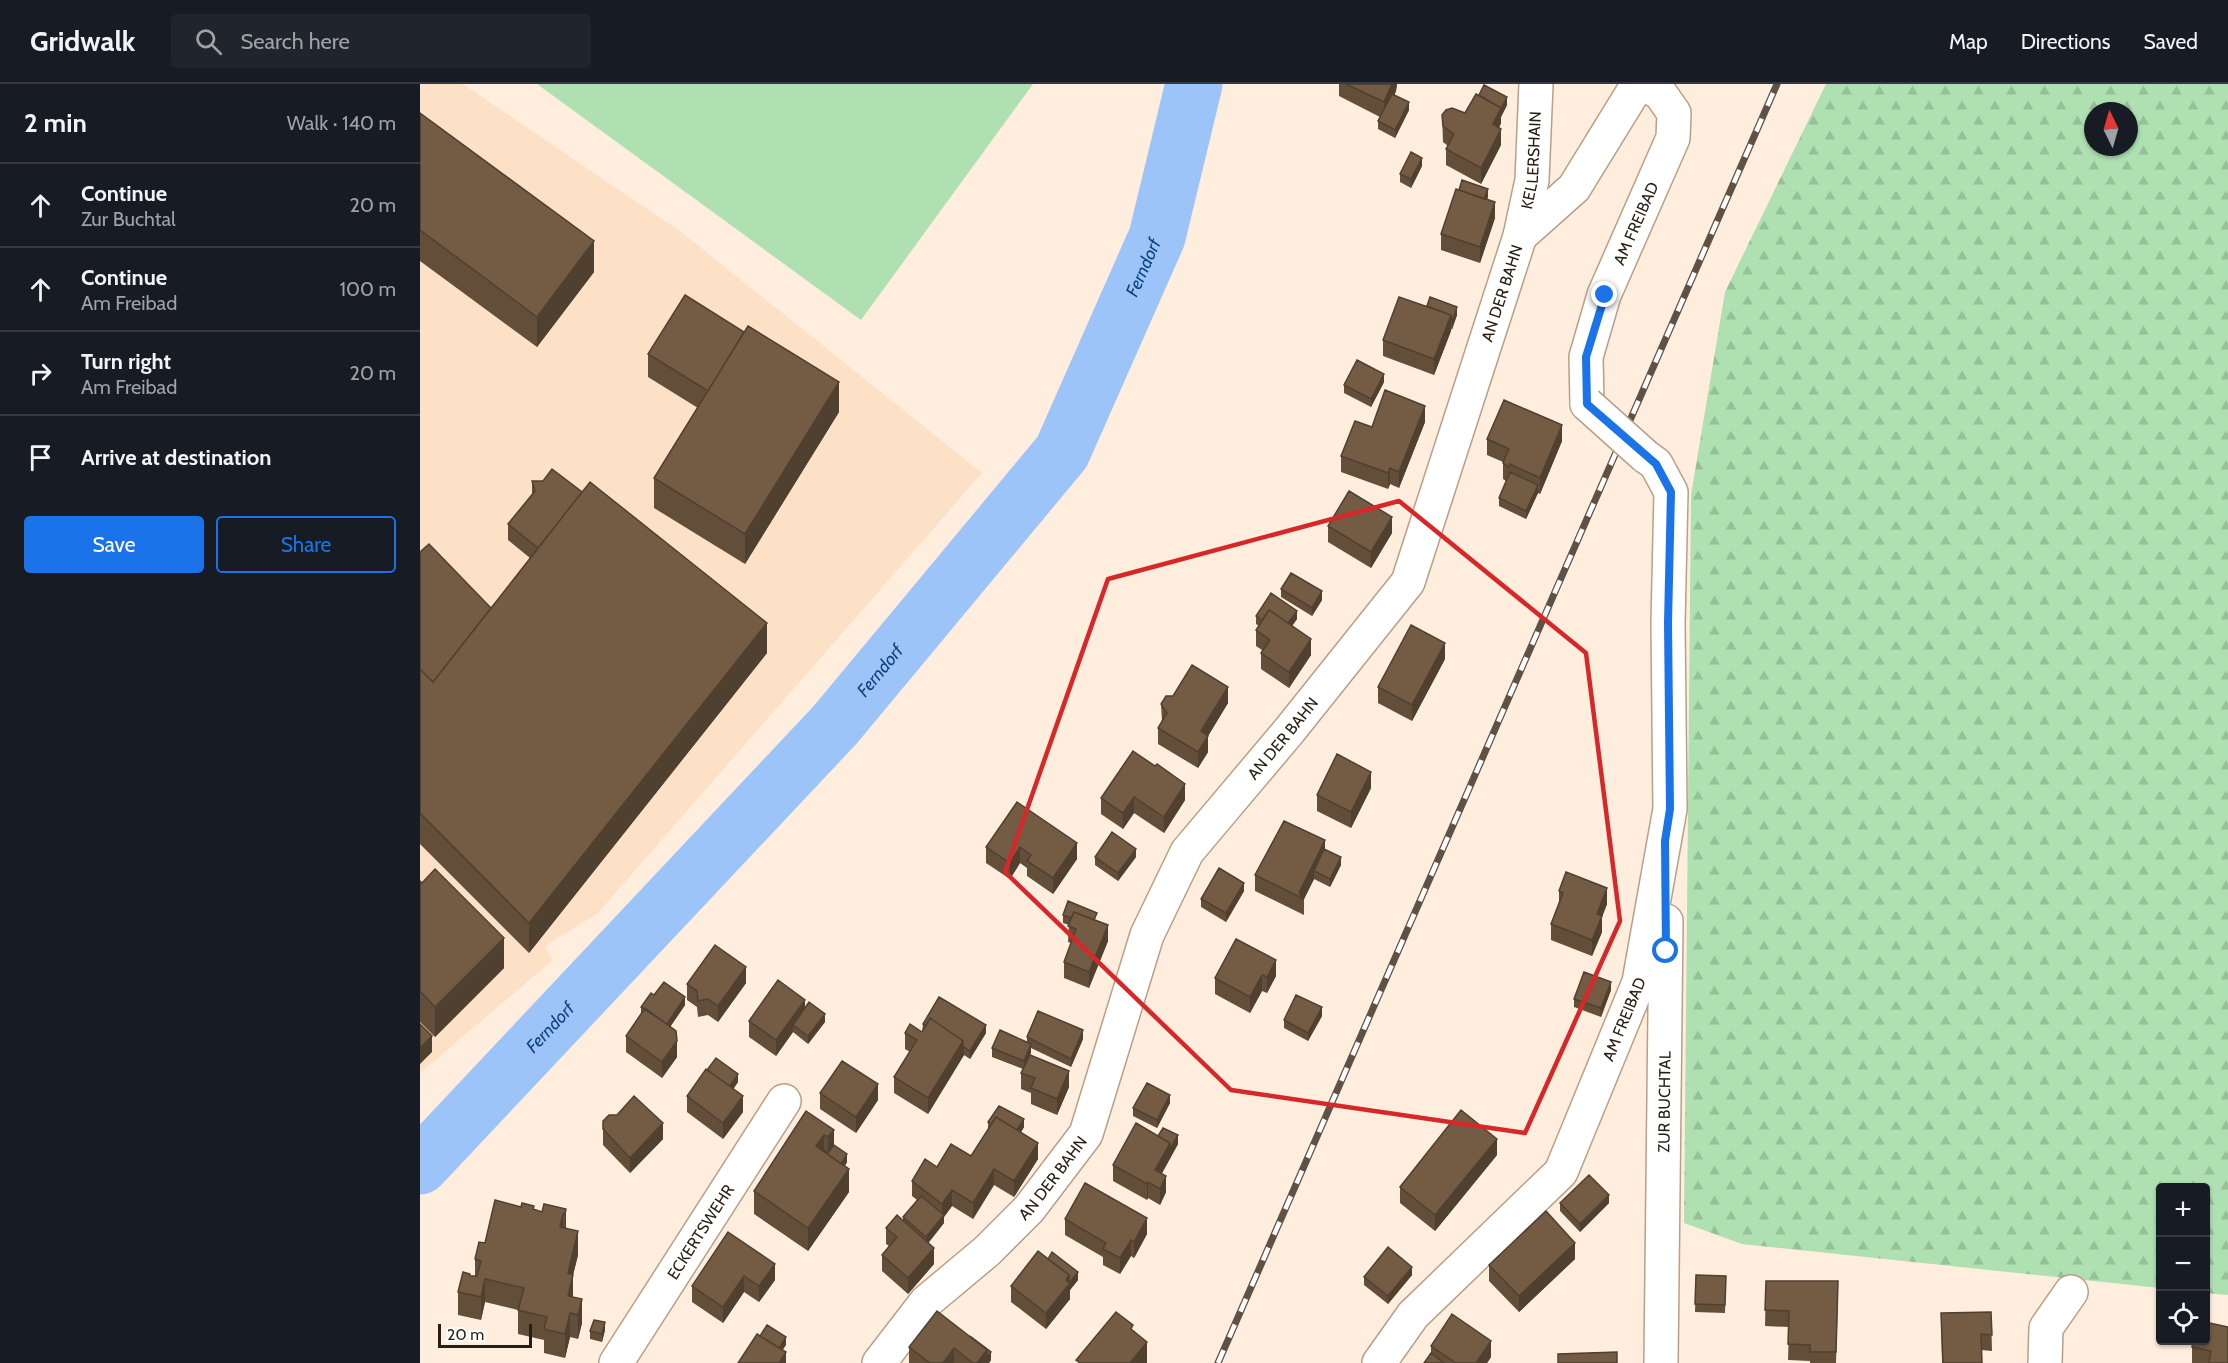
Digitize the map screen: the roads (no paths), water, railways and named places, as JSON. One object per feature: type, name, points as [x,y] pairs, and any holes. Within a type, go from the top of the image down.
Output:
[{"type":"street","name":"KELLERSHAIN","points":[[1520,236],[1532,180],[1536,84]]},
{"type":"street","name":"AN DER BAHN","points":[[879,1363],[926,1302],[987,1251],[1029,1209],[1086,1134],[1147,935],[1187,852],[1289,731],[1408,582],[1520,236],[1574,188],[1638,84]]},
{"type":"street","name":"AM FREIBAD","points":[[1379,1363],[1413,1315],[1561,1172],[1639,982],[1670,809],[1668,623],[1671,492],[1656,464],[1587,404],[1586,357],[1605,295],[1673,138],[1674,113],[1660,93],[1644,84]]},
{"type":"street","name":"ZUR BUCHTAL","points":[[1661,1363],[1666,951],[1665,841]]},
{"type":"street","name":"ECKERTSWEHR","points":[[616,1363],[784,1101]]},
{"type":"street","points":[[2045,1363],[2046,1328],[2071,1292]]},
{"type":"waterway","name":"Ferndorf","points":[[420,1166],[835,725],[1062,452],[1157,237],[1194,84]]},
{"type":"railway","points":[[1218,1363],[1777,84]]}]
